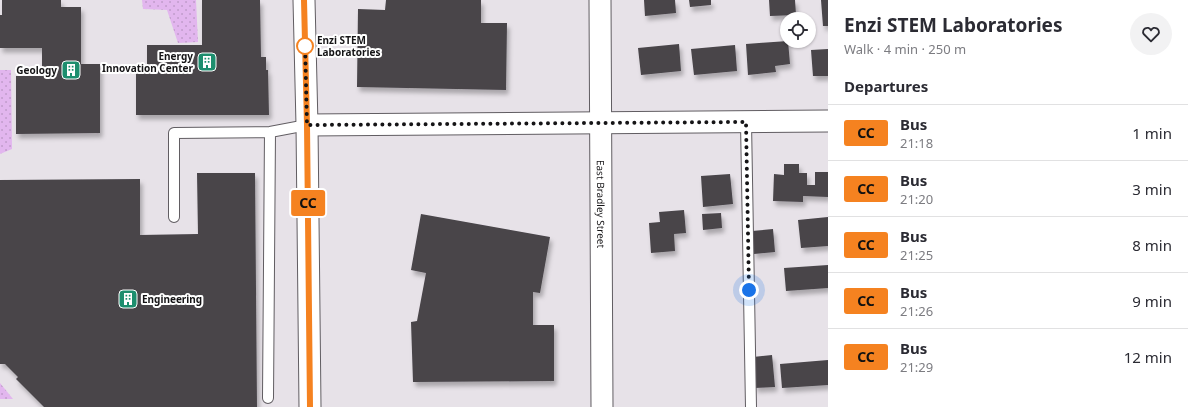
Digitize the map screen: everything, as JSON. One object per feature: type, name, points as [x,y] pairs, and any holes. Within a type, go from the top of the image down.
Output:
[{"type":"street","points":[[304,0],[310,407]]},
{"type":"street","name":"East Bradley Street","points":[[600,0],[602,407]]},
{"type":"street","points":[[307,125],[828,121]]},
{"type":"lane","points":[[746,122],[751,407]]},
{"type":"lane","points":[[174,217],[174,133],[270,132],[307,125]]},
{"type":"lane","points":[[268,398],[270,132]]},
{"type":"shaded area","points":[[142,0],[196,0],[198,42],[178,43],[167,10],[143,9]]},
{"type":"shaded area","points":[[0,70],[11,70],[12,149],[0,154]]},
{"type":"shaded area","points":[[0,383],[13,399],[0,399]]},
{"type":"building","name":"Geology","points":[[2,0],[61,0],[61,7],[81,7],[81,64],[100,64],[100,133],[16,134],[16,76],[42,76],[42,48],[0,48],[0,15],[2,15]]},
{"type":"building","name":"Energy Innovation Center","points":[[202,0],[260,0],[261,57],[266,57],[266,70],[268,70],[269,115],[136,115],[136,66],[147,66],[147,45],[202,45]]},
{"type":"building","name":"Enzi STEM Laboratories","points":[[386,0],[481,0],[481,23],[507,23],[506,90],[357,87],[358,9],[385,10]]},
{"type":"building","points":[[644,0],[675,0],[676,13],[645,16]]},
{"type":"building","points":[[689,0],[711,0],[711,5],[690,7]]},
{"type":"building","points":[[769,0],[795,0],[796,12],[780,12],[780,16],[770,16]]},
{"type":"building","points":[[821,0],[828,0],[828,26],[823,26]]},
{"type":"building","points":[[780,42],[780,48],[789,48],[790,64],[775,66],[776,72],[748,75],[746,44]]},
{"type":"building","points":[[679,44],[681,71],[641,75],[638,48]]},
{"type":"building","points":[[735,45],[737,71],[694,75],[691,49]]},
{"type":"building","points":[[828,49],[828,76],[813,76],[811,50]]},
{"type":"building","points":[[784,164],[799,164],[799,173],[807,173],[807,185],[815,185],[815,172],[828,172],[828,197],[803,196],[803,202],[773,201],[774,174],[784,175]]},
{"type":"building","name":"Engineering","points":[[197,173],[255,173],[257,407],[44,407],[16,379],[18,377],[5,364],[0,364],[0,180],[140,179],[140,235],[198,234]]},
{"type":"building","points":[[730,174],[733,204],[703,207],[701,176]]},
{"type":"building","points":[[684,210],[686,233],[674,234],[675,251],[651,253],[649,223],[660,222],[659,212]]},
{"type":"building","points":[[721,213],[722,228],[703,230],[702,214]]},
{"type":"building","points":[[421,214],[550,237],[540,293],[533,292],[533,325],[554,325],[554,381],[413,382],[411,322],[417,321],[426,273],[411,270]]},
{"type":"building","points":[[828,217],[828,246],[801,248],[798,220]]},
{"type":"building","points":[[773,229],[775,252],[754,254],[752,231]]},
{"type":"building","points":[[828,265],[828,288],[786,291],[784,268]]},
{"type":"building","points":[[772,355],[775,387],[755,388],[753,357]]},
{"type":"building","points":[[828,360],[828,385],[782,388],[780,364]]},
{"type":"bus line","name":"CC","points":[[304,0],[310,407]]},
{"type":"place","name":"Enzi STEM Laboratories","points":[[305,46]]},
{"type":"place","name":"Energy Innovation Center","points":[[207,62]]},
{"type":"place","name":"Geology","points":[[71,70]]},
{"type":"place","name":"Engineering","points":[[128,299]]},
{"type":"route","points":[[305,46],[305,44],[307,125],[746,122],[749,290]]}]
